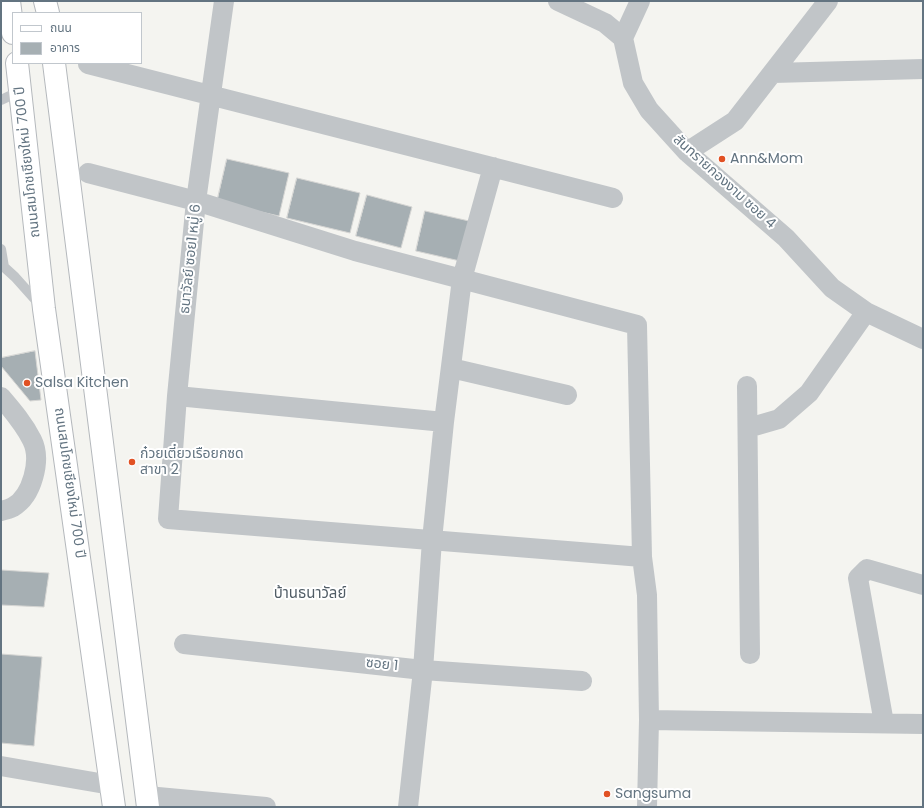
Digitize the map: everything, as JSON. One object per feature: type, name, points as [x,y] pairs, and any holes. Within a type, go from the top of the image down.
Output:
[{"type":"main road","points":[[9,1],[12,25]]},
{"type":"main road","points":[[45,1],[48,12]]},
{"type":"main road","name":"ถนนสมโภชเชียงใหม่ 700 ปี","points":[[16,64],[10,96],[44,310],[114,807]]},
{"type":"main road","points":[[54,64],[147,802]]},
{"type":"street","name":"ธนาวัลย์ ซอย1 หมู่ 6","points":[[224,1],[196,201],[177,396],[168,519],[432,540]]},
{"type":"street","points":[[558,1],[605,23],[623,38],[640,1]]},
{"type":"street","points":[[687,152],[735,121],[828,1]]},
{"type":"street","name":"สันทรายกองงาม ซอย 4","points":[[623,38],[633,83],[649,110],[687,152],[786,238],[832,288],[866,312],[923,339]]},
{"type":"street","points":[[88,64],[613,198]]},
{"type":"street","points":[[773,73],[923,70]]},
{"type":"street","points":[[408,807],[423,670],[432,540],[444,422],[462,279],[493,167]]},
{"type":"street","points":[[88,173],[196,201],[355,252],[637,325],[642,557],[647,595],[649,720],[647,807]]},
{"type":"street","points":[[748,428],[779,419],[809,393],[866,312]]},
{"type":"street","points":[[451,368],[567,395]]},
{"type":"street","points":[[747,386],[750,654]]},
{"type":"street","points":[[177,396],[444,422]]},
{"type":"street","points":[[1,397],[21,421],[33,442],[36,467],[28,492],[13,507],[1,511]]},
{"type":"street","points":[[432,540],[642,557]]},
{"type":"street","points":[[884,723],[858,578],[866,569],[923,585]]},
{"type":"street","name":"ซอย 1","points":[[184,644],[423,670],[582,681]]},
{"type":"street","points":[[649,720],[923,724]]},
{"type":"street","points":[[1,766],[111,785]]},
{"type":"street","points":[[147,802],[266,807]]},
{"type":"lane","points":[[1,249],[2,266],[15,277],[44,310]]},
{"type":"building","points":[[227,159],[289,173],[279,216],[217,202]]},
{"type":"building","points":[[297,178],[360,193],[350,233],[287,218]]},
{"type":"building","points":[[367,195],[412,207],[401,248],[356,236]]},
{"type":"building","points":[[425,211],[469,221],[460,261],[416,251]]},
{"type":"building","name":"Salsa Kitchen","points":[[35,351],[41,400],[30,401],[1,366],[1,358]]},
{"type":"building","points":[[1,570],[49,573],[44,607],[1,605]]},
{"type":"building","points":[[1,654],[42,657],[34,746],[1,743]]},
{"type":"place","name":"Ann&Mom","points":[[722,159]]},
{"type":"place","name":"Salsa Kitchen","points":[[27,383]]},
{"type":"place","name":"ก๋วยเตี๋ยวเรือยกซด สาขา 2","points":[[132,462]]},
{"type":"place","name":"Sangsuma","points":[[607,794]]},
{"type":"district","name":"บ้านธนาวัลย์","points":[[310,594]]}]
